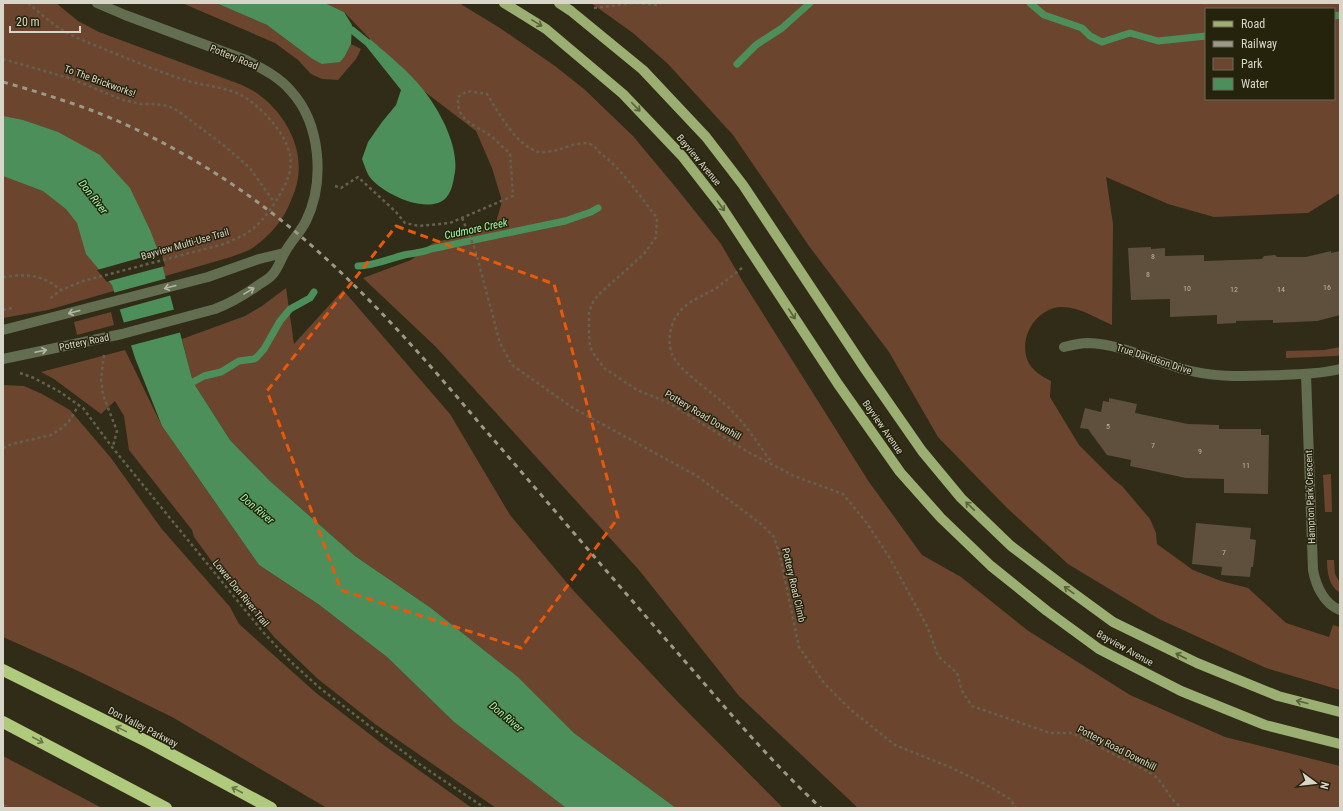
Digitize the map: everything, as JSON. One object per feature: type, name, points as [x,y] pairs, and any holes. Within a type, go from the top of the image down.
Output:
[{"type":"highway","name":"Don Valley Parkway","points":[[3,670],[148,742],[271,808]]},
{"type":"highway","points":[[3,722],[166,808]]},
{"type":"main road","name":"Bayview Avenue","points":[[504,3],[546,29],[624,94],[682,156],[721,206],[838,384],[900,472],[941,518],[991,566],[1047,612],[1099,649],[1181,691],[1265,725],[1340,744]]},
{"type":"main road","name":"Bayview Avenue","points":[[559,3],[571,11],[643,70],[706,137],[743,185],[865,370],[922,451],[961,498],[1011,546],[1114,622],[1197,663],[1278,696],[1340,712]]},
{"type":"street","name":"Pottery Road","points":[[3,359],[122,334],[214,309],[232,301],[272,276],[284,253],[306,221],[313,202],[318,170],[317,150],[312,130],[302,107],[292,92],[280,80],[264,69],[246,60],[125,15],[97,3]]},
{"type":"street","points":[[3,330],[208,277],[259,259],[284,253]]},
{"type":"street","name":"True Davidson Drive","points":[[1064,346],[1087,343],[1113,346],[1191,372],[1212,375],[1240,376],[1306,374],[1330,372],[1340,369]]},
{"type":"street","name":"Hampton Park Crescent","points":[[1306,374],[1312,570],[1315,583],[1320,592],[1333,607],[1340,610]]},
{"type":"path","name":"Bayview Multi-Use Trail","points":[[3,277],[25,274],[45,279],[61,290],[83,281],[214,245],[224,244],[243,236],[255,227],[288,180],[290,172],[290,154],[278,130],[258,108],[245,98],[231,91],[212,85],[189,82],[165,74],[75,37],[59,28],[28,3]]},
{"type":"path","points":[[571,11],[635,3],[661,3]]},
{"type":"path","name":"To The Brickworks!","points":[[3,59],[72,80],[123,100],[141,104],[168,106],[178,111],[216,139],[249,167],[274,202]]},
{"type":"path","name":"Pottery Road Downhill","points":[[462,218],[513,196],[510,153],[490,135],[470,124],[460,111],[457,106],[458,97],[466,91],[488,94],[504,122],[527,147],[540,152],[553,151],[576,144],[590,144],[609,160],[627,179],[657,218],[656,237],[644,254],[598,295],[589,312],[590,346],[597,360],[604,368],[636,390],[669,403],[748,452],[794,476],[842,494],[866,522],[888,555],[928,628],[938,656],[957,673],[962,691],[972,706],[1050,733],[1072,733],[1149,772],[1158,779],[1173,799],[1183,808]]},
{"type":"path","points":[[335,186],[341,188],[358,177],[396,212],[405,223],[419,226],[438,225],[462,218]]},
{"type":"path","name":"Pottery Road Climb","points":[[462,218],[475,250],[500,343],[512,366],[573,408],[697,476],[761,524],[774,537],[780,556],[800,647],[824,684],[850,710],[895,746],[952,768],[985,784],[1010,800],[1016,808]]},
{"type":"path","points":[[755,258],[718,287],[689,303],[679,312],[672,325],[670,348],[672,356],[684,370],[731,410],[748,429],[772,464]]},
{"type":"path","points":[[105,348],[102,362],[103,395],[117,431],[112,447]]},
{"type":"path","name":"Lower Don River Trail","points":[[14,371],[34,378],[60,392],[83,408],[112,447],[263,632],[291,662],[321,688],[422,766],[485,808]]},
{"type":"path","points":[[3,448],[12,444],[51,435],[62,428],[69,421],[79,405]]},
{"type":"path","points":[[3,805],[8,808]]},
{"type":"highlighted area","points":[[396,226],[554,284],[618,518],[521,648],[341,590],[267,391]]},
{"type":"green space","points":[[3,3],[56,3],[78,21],[99,32],[242,85],[268,102],[277,111],[291,133],[298,157],[299,170],[296,189],[286,212],[277,226],[254,247],[231,257],[48,310],[3,318]]},
{"type":"green space","points":[[182,3],[216,3],[267,25],[311,58],[345,56],[351,44],[361,49],[356,59],[338,80],[322,79],[311,74],[298,60],[275,43]]},
{"type":"green space","points":[[325,3],[459,3],[500,28],[555,66],[584,89],[633,136],[721,244],[743,282],[869,482],[922,555],[961,577],[1027,630],[1130,695],[1225,737],[1340,766],[1340,808],[858,808],[739,696],[639,570],[436,347],[363,278],[411,260],[433,243],[495,226],[502,201],[492,168],[476,131],[425,92],[344,12]]},
{"type":"green space","points":[[591,3],[1340,3],[1340,193],[1308,213],[1214,217],[1168,204],[1106,177],[1113,224],[1112,325],[1076,309],[1061,307],[1054,308],[1040,315],[1030,328],[1025,343],[1025,351],[1031,366],[1040,375],[1051,381],[1050,397],[1079,445],[1122,486],[1150,519],[1156,533],[1157,544],[1193,570],[1221,581],[1248,588],[1286,623],[1329,637],[1333,625],[1340,627],[1340,690],[1266,668],[1159,619],[1068,564],[1006,507],[938,437],[889,352],[809,246],[733,135],[668,64],[633,33]]},
{"type":"green space","points":[[286,288],[294,344],[343,290],[450,414],[510,515],[572,589],[675,699],[783,808],[676,808],[574,733],[518,677],[431,608],[355,556],[270,481],[230,440],[193,382],[182,339],[245,316],[262,306]]},
{"type":"green space","points":[[111,312],[114,325],[77,335],[74,322]]},
{"type":"green space","points":[[1340,347],[1340,355],[1336,356],[1286,358],[1286,351],[1324,350]]},
{"type":"green space","points":[[125,350],[162,426],[259,565],[318,604],[387,657],[454,722],[566,808],[496,808],[375,724],[318,679],[275,638],[216,567],[194,537],[192,530],[129,450],[124,416],[115,401],[101,414],[54,379],[41,372]]},
{"type":"green space","points":[[3,385],[24,386],[42,394],[70,410],[111,458],[161,528],[230,607],[239,624],[315,692],[385,746],[472,808],[327,808],[172,717],[74,669],[3,637]]},
{"type":"green space","points":[[1331,474],[1332,512],[1325,512],[1323,475]]},
{"type":"green space","points":[[1327,560],[1334,560],[1335,574],[1340,583],[1340,593],[1333,587],[1329,579]]},
{"type":"green space","points":[[3,756],[102,808],[3,808]]},
{"type":"water","points":[[216,3],[325,3],[344,12],[352,25],[351,44],[340,62],[322,64],[311,58],[267,25]]},
{"type":"water","points":[[370,39],[399,64],[420,85],[437,110],[448,132],[455,155],[454,180],[447,197],[437,203],[427,205],[416,203],[393,195],[375,183],[366,170],[362,159],[368,142],[396,105],[401,90],[366,46]]},
{"type":"water","name":"Don River","points":[[3,116],[23,120],[58,132],[100,155],[130,188],[159,253],[193,382],[230,440],[270,481],[355,556],[431,608],[518,677],[574,733],[676,808],[566,808],[454,722],[387,657],[318,604],[259,565],[162,426],[135,358],[112,285],[86,254],[77,223],[66,209],[43,191],[3,176]]},
{"type":"pier","points":[[161,252],[165,266],[107,282],[97,270]]},
{"type":"pier","points":[[168,278],[172,295],[118,310],[113,293]]},
{"type":"pier","points":[[176,309],[182,332],[129,346],[122,323]]},
{"type":"building","points":[[1151,247],[1151,249],[1165,248],[1165,256],[1204,255],[1204,261],[1262,259],[1264,256],[1275,255],[1277,257],[1306,257],[1331,251],[1331,253],[1340,251],[1340,315],[1317,321],[1273,323],[1273,320],[1236,321],[1236,323],[1217,324],[1217,315],[1170,317],[1170,299],[1131,300],[1128,248]]},
{"type":"building","points":[[1109,398],[1137,404],[1135,413],[1188,424],[1219,425],[1219,429],[1261,429],[1261,435],[1269,435],[1268,494],[1224,493],[1224,479],[1186,478],[1130,466],[1131,460],[1107,455],[1088,429],[1080,428],[1085,408],[1101,412],[1103,401],[1109,402]]},
{"type":"building","points":[[1196,523],[1251,528],[1250,539],[1256,540],[1253,567],[1251,567],[1250,577],[1221,575],[1222,567],[1192,564]]},
{"type":"waterway","name":"Cudmore Creek","points":[[737,64],[756,45],[782,28],[810,3]]},
{"type":"waterway","name":"Cudmore Creek","points":[[1030,3],[1044,15],[1082,28],[1090,36],[1102,42],[1130,33],[1158,41],[1205,36]]},
{"type":"waterway","name":"Cudmore Creek","points":[[1335,16],[1340,15]]},
{"type":"waterway","points":[[352,30],[368,43]]},
{"type":"waterway","name":"Cudmore Creek","points":[[358,266],[369,265],[404,255],[565,221],[598,208]]},
{"type":"waterway","name":"Cudmore Creek","points":[[193,382],[204,376],[221,372],[239,361],[254,359],[257,357],[264,349],[280,321],[290,309],[310,298],[314,292]]},
{"type":"railway","points":[[3,82],[35,91],[111,118],[182,153],[248,195],[297,233],[353,284],[406,339],[729,712],[783,771],[821,808]]}]
